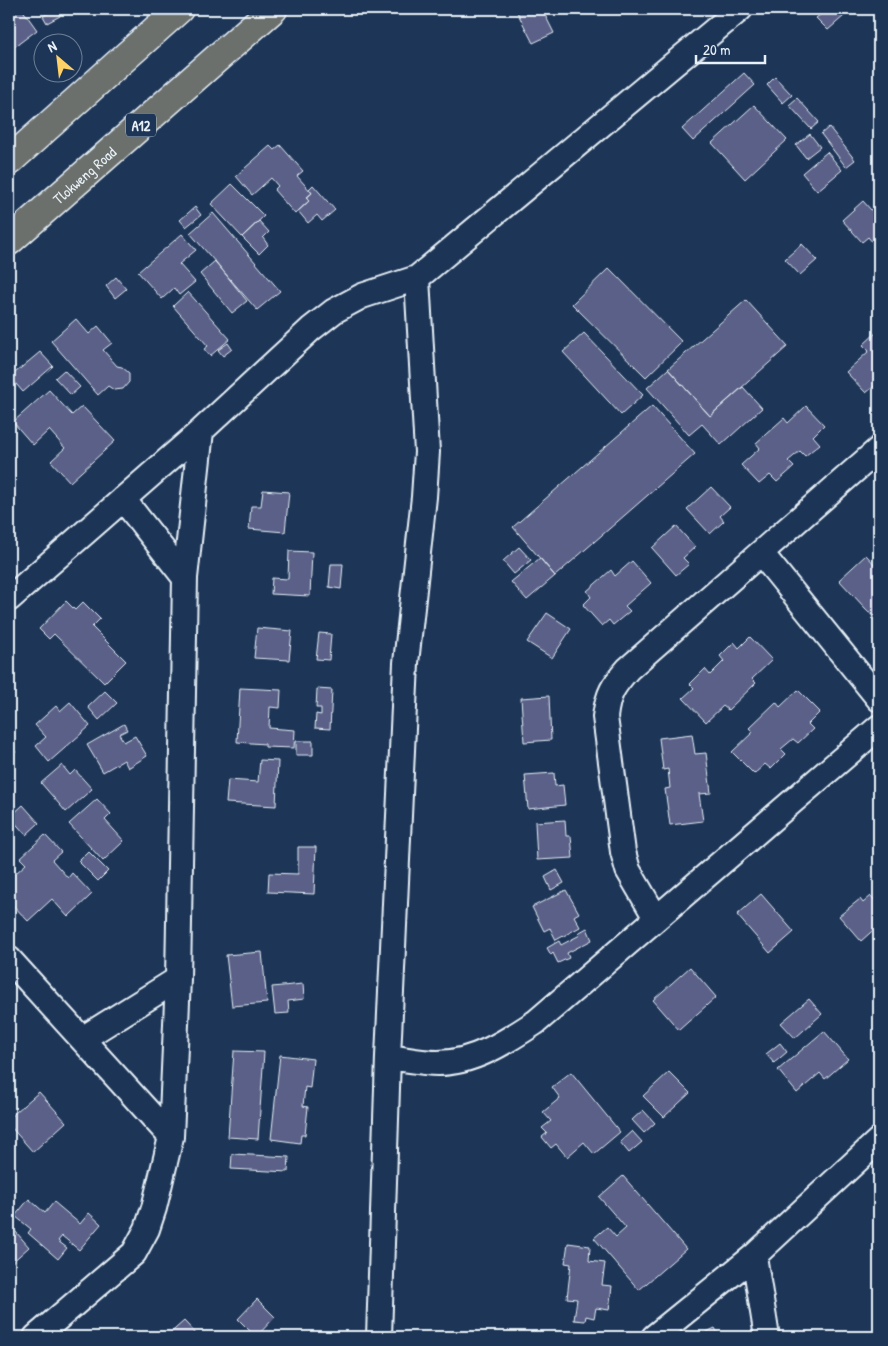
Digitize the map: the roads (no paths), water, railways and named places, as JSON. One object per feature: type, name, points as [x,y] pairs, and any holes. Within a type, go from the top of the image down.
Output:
[{"type":"main road","points":[[9,161],[179,9]]},
{"type":"main road","name":"Tlokweng Road","points":[[9,241],[272,9]]},
{"type":"street","points":[[9,599],[202,430],[311,329],[334,311],[362,296],[417,278],[740,9]]},
{"type":"street","points":[[378,1337],[388,1057],[406,663],[427,452],[417,278]]},
{"type":"street","points":[[36,1337],[134,1253],[147,1230],[154,1208],[171,1136],[178,979],[185,578],[202,430]]},
{"type":"street","points":[[656,918],[628,870],[623,852],[606,723],[607,701],[614,685],[628,669],[879,449]]},
{"type":"street","points":[[122,500],[185,578]]},
{"type":"street","points":[[761,553],[879,699]]},
{"type":"street","points":[[388,1057],[438,1063],[462,1060],[486,1052],[536,1022],[879,726]]},
{"type":"street","points":[[9,959],[171,1136]]},
{"type":"street","points":[[82,1039],[178,979]]},
{"type":"street","points":[[654,1337],[754,1256],[879,1140]]},
{"type":"street","points":[[754,1256],[767,1337]]}]
